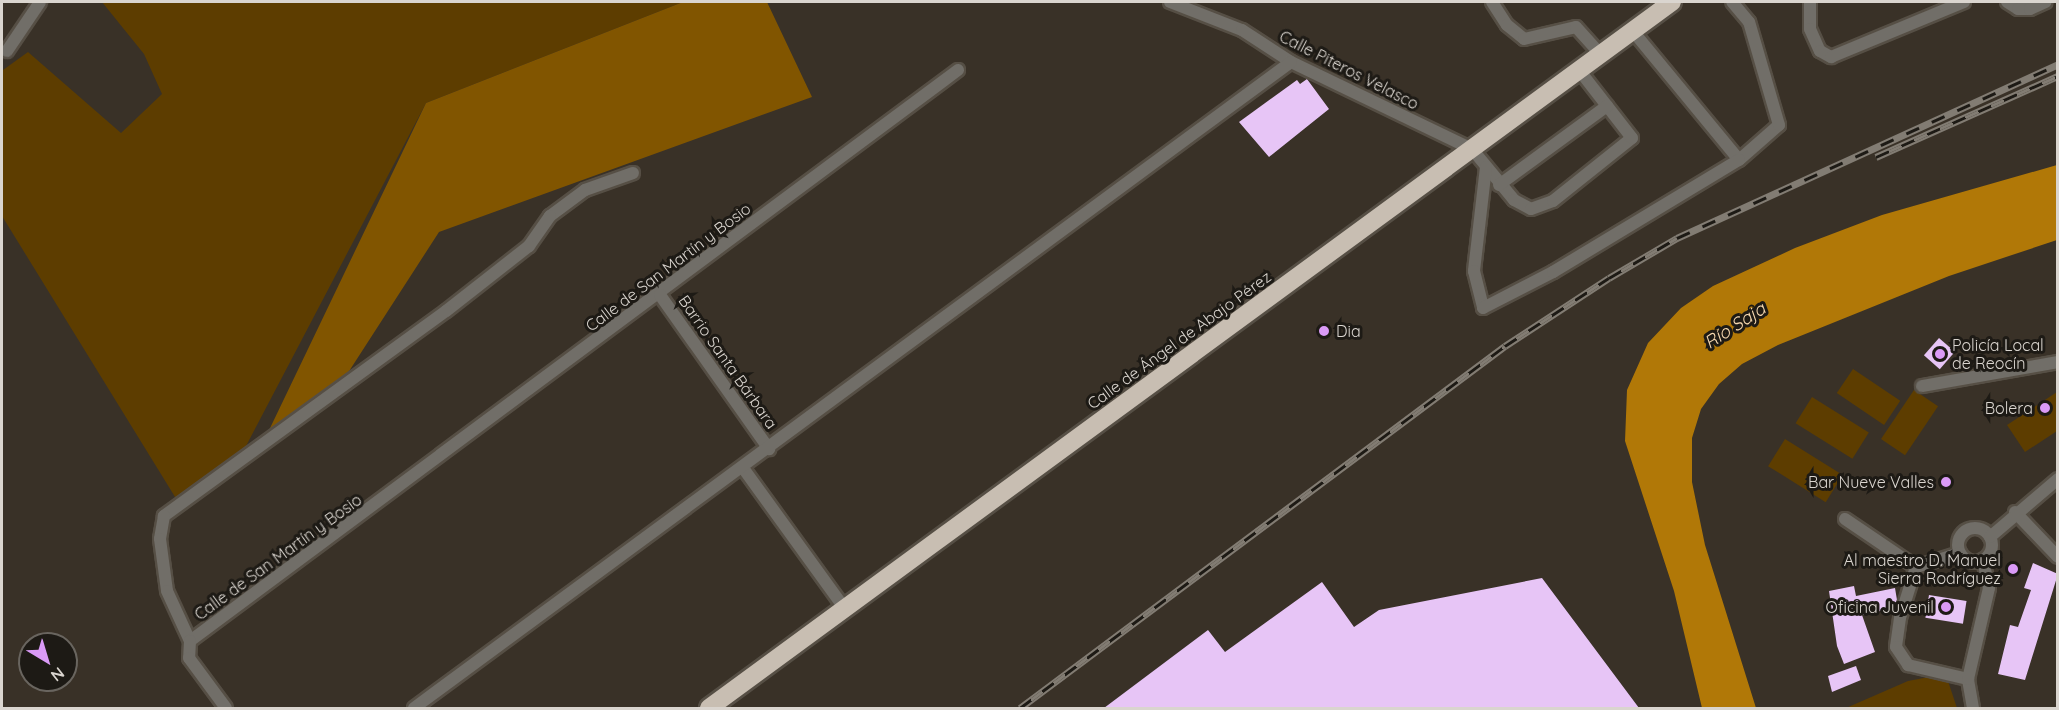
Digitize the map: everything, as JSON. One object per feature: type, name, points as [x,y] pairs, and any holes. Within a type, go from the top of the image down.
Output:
[{"type":"highway","name":"Calle de Ángel de Abajo Pérez","points":[[709,708],[1672,2]]},
{"type":"street","points":[[7,51],[40,2]]},
{"type":"street","name":"Calle Piteros Velasco","points":[[1177,2],[1242,30],[1291,62],[1472,149]]},
{"type":"street","points":[[1492,2],[1507,25],[1524,39],[1576,27],[1600,54]]},
{"type":"street","points":[[1486,167],[1473,271],[1483,308],[1553,272],[1739,160],[1779,125],[1749,22],[1732,2]]},
{"type":"street","points":[[1810,2],[1810,29],[1820,51],[1831,57],[1964,2]]},
{"type":"street","points":[[2007,2],[2018,9],[2030,9],[2046,2]]},
{"type":"street","points":[[1632,30],[1739,160]]},
{"type":"street","points":[[414,708],[769,449],[1291,62]]},
{"type":"street","name":"Calle de San Martín y Bosio","points":[[633,173],[585,190],[550,216],[529,246],[446,310],[164,516],[160,539],[167,591],[190,641],[660,295],[958,70]]},
{"type":"street","points":[[1472,149],[1499,185],[1514,200],[1531,209],[1553,201],[1632,138],[1579,70]]},
{"type":"street","points":[[1499,185],[1607,106]]},
{"type":"street","name":"Barrio Santa Bárbara","points":[[660,295],[769,449]]},
{"type":"street","points":[[1922,386],[2058,362]]},
{"type":"street","points":[[743,468],[845,609]]},
{"type":"street","points":[[1990,537],[2015,512],[2058,479]]},
{"type":"street","points":[[2015,512],[2058,557]]},
{"type":"street","points":[[1845,519],[1916,567]]},
{"type":"street","points":[[1979,528],[1990,537],[1991,550],[1983,560],[1970,562],[1959,553],[1958,540],[1966,530],[1979,528]]},
{"type":"street","points":[[1916,567],[1959,553]]},
{"type":"street","points":[[1973,708],[1968,679],[1989,588],[1983,560]]},
{"type":"street","points":[[1916,567],[1900,618],[1896,646],[1901,658],[1908,666],[1968,679]]},
{"type":"street","points":[[190,641],[189,658],[226,708]]},
{"type":"shaded area","points":[[102,2],[683,2],[426,103],[235,467],[180,505],[2,216],[3,70],[28,52],[121,133],[162,94],[144,54]]},
{"type":"shaded area","points":[[683,2],[767,2],[812,97],[439,232],[344,379],[260,449],[426,103]]},
{"type":"shaded area","points":[[1853,369],[1900,401],[1884,425],[1837,393]]},
{"type":"shaded area","points":[[1914,390],[1938,406],[1905,455],[1881,439]]},
{"type":"shaded area","name":"Bolera","points":[[2057,392],[2057,431],[2025,452],[2007,425]]},
{"type":"shaded area","points":[[1812,397],[1869,433],[1852,459],[1796,423]]},
{"type":"shaded area","points":[[1785,439],[1843,475],[1826,502],[1768,466]]},
{"type":"shaded area","points":[[1929,677],[1947,678],[1957,708],[1846,708],[1908,681]]},
{"type":"water","name":"Río Saja","points":[[2057,165],[2057,240],[1949,276],[1778,345],[1742,364],[1719,384],[1701,409],[1692,438],[1692,482],[1705,545],[1756,708],[1702,708],[1674,591],[1625,441],[1627,390],[1648,343],[1681,308],[1713,286],[1795,248],[1882,215]]},
{"type":"building","points":[[1307,79],[1329,109],[1269,157],[1239,122],[1297,80],[1300,84]]},
{"type":"building","name":"Policía Local de Reocín","points":[[1939,338],[1955,352],[1940,369],[1924,355]]},
{"type":"building","points":[[2033,563],[2058,574],[2025,680],[1998,674],[2010,625],[2018,627],[2031,590],[2024,588]]},
{"type":"building","points":[[1542,578],[1639,708],[1104,708],[1208,630],[1225,652],[1322,582],[1354,627],[1379,610]]},
{"type":"building","points":[[1854,586],[1856,596],[1895,588],[1897,600],[1894,608],[1862,615],[1875,652],[1844,664],[1837,646],[1829,591]]},
{"type":"building","name":"Oficina Juvenil","points":[[1929,595],[1967,601],[1963,624],[1925,618]]},
{"type":"building","points":[[1856,666],[1861,680],[1832,692],[1828,676]]},
{"type":"railway","points":[[1020,708],[1505,346],[1609,278],[1677,238],[2058,64]]},
{"type":"railway","points":[[1876,157],[2058,76]]},
{"type":"place","name":"Dia","points":[[1324,331]]},
{"type":"place","name":"Policía Local de Reocín","points":[[1940,354]]},
{"type":"place","name":"Bolera","points":[[2045,408]]},
{"type":"place","name":"Bar Nueve Valles","points":[[1946,482]]},
{"type":"place","name":"Al maestro D. Manuel Sierra Rodríguez","points":[[2013,569]]},
{"type":"place","name":"Oficina Juvenil","points":[[1946,607]]}]
